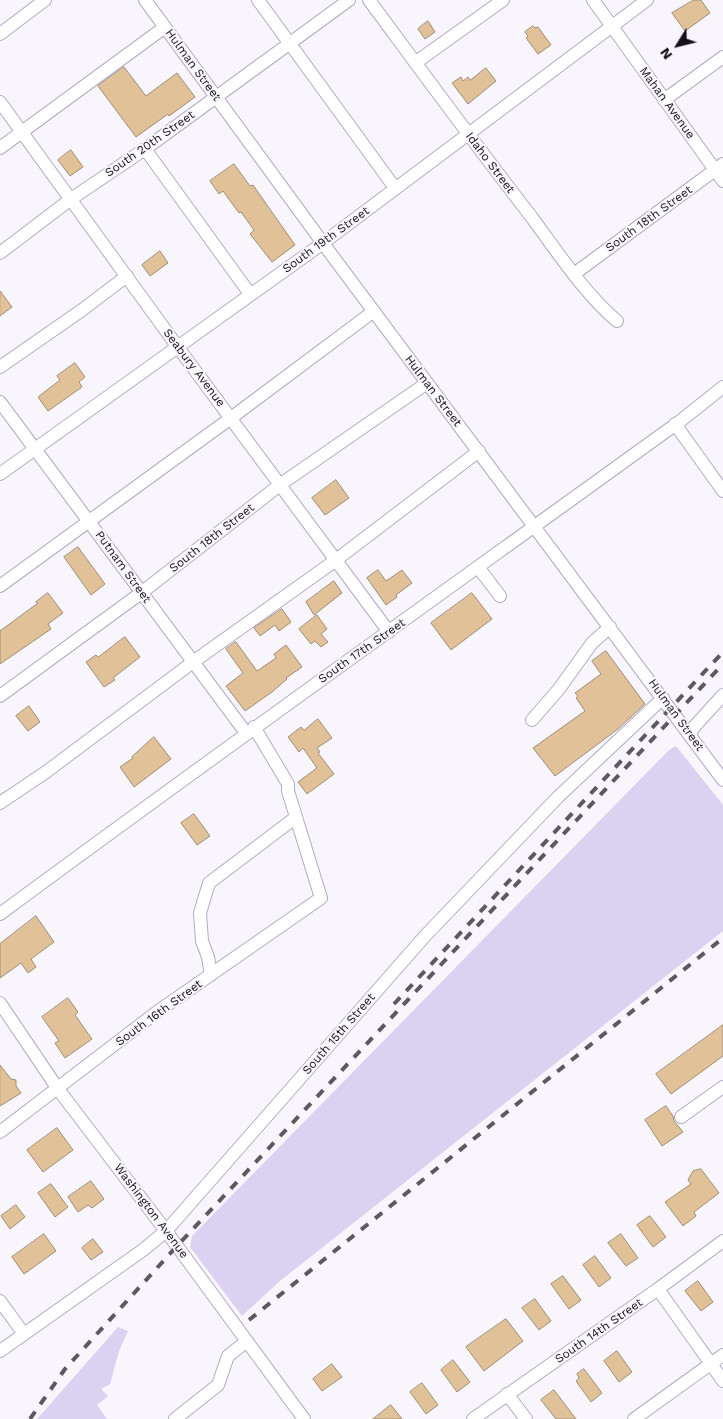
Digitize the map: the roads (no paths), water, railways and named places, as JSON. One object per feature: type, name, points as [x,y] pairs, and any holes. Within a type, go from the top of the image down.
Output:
[{"type":"street","name":"Hulman Street","points":[[145,0],[323,243],[664,698],[723,780]]},
{"type":"street","points":[[258,0],[395,188]]},
{"type":"street","name":"South 20th Street","points":[[0,253],[71,199],[145,149],[349,0]]},
{"type":"street","name":"Idaho Street","points":[[369,0],[467,134],[574,274],[600,304],[618,321]]},
{"type":"street","points":[[415,63],[503,0]]},
{"type":"street","name":"Mahan Avenue","points":[[593,0],[664,100],[719,167],[723,181]]},
{"type":"street","name":"South 19th Street","points":[[0,474],[323,243],[647,0]]},
{"type":"street","points":[[0,34],[38,2]]},
{"type":"street","points":[[0,148],[165,27]]},
{"type":"street","points":[[664,100],[723,57]]},
{"type":"street","name":"Seabury Avenue","points":[[0,102],[177,346],[389,632]]},
{"type":"street","points":[[145,149],[250,294]]},
{"type":"street","name":"South 18th Street","points":[[574,274],[719,167]]},
{"type":"street","points":[[0,367],[127,276]]},
{"type":"street","points":[[0,586],[232,418],[374,311]]},
{"type":"street","name":"South 18th Street","points":[[0,696],[141,593],[281,484],[427,383]]},
{"type":"street","name":"South 17th Street","points":[[0,914],[250,730],[389,632],[675,424],[723,387]]},
{"type":"street","name":"Putnam Street","points":[[0,402],[193,662],[250,730],[288,784],[288,791],[321,898]]},
{"type":"street","points":[[675,424],[723,491]]},
{"type":"street","points":[[0,803],[46,772],[193,662],[336,560],[479,451]]},
{"type":"street","points":[[478,567],[500,596]]},
{"type":"street","points":[[532,720],[559,688],[592,643],[610,627]]},
{"type":"street","points":[[690,734],[723,695]]},
{"type":"street","name":"South 15th Street","points":[[0,1351],[143,1250],[166,1230],[425,936],[558,797],[664,698]]},
{"type":"street","points":[[211,974],[202,940],[200,913],[209,883],[296,818]]},
{"type":"street","name":"South 16th Street","points":[[0,1132],[157,1012],[321,898]]},
{"type":"street","name":"Washington Avenue","points":[[0,1003],[58,1089],[166,1230],[304,1419]]},
{"type":"street","points":[[681,1117],[723,1087]]},
{"type":"street","name":"South 14th Street","points":[[474,1419],[723,1241]]},
{"type":"street","points":[[658,1289],[723,1381]]},
{"type":"street","points":[[0,1301],[24,1334]]},
{"type":"street","points":[[174,1419],[218,1385],[228,1356],[247,1341]]},
{"type":"street","points":[[634,1419],[723,1355]]},
{"type":"street","points":[[507,1394],[526,1419]]},
{"type":"railway","points":[[394,1004],[723,652]]},
{"type":"railway","points":[[30,1419],[65,1369],[177,1246],[723,664]]},
{"type":"railway","points":[[249,1320],[723,938]]}]
